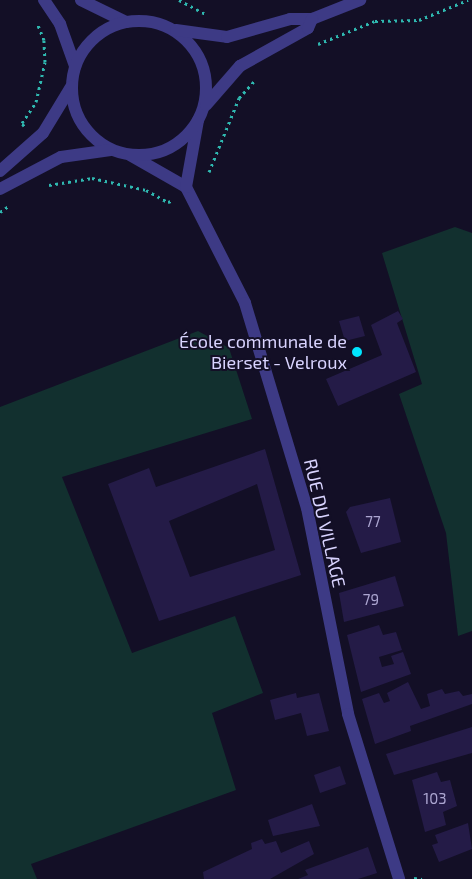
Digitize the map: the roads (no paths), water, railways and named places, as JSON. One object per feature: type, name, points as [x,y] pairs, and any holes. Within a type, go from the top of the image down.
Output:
[{"type":"street","points":[[44,0],[60,24],[75,66]]},
{"type":"street","points":[[81,0],[126,22],[227,37],[290,19],[312,19],[360,0]]},
{"type":"street","points":[[130,155],[170,148],[200,116],[240,66],[308,28],[312,19]]},
{"type":"street","points":[[0,171],[43,133],[71,87],[75,66],[99,33],[126,22]]},
{"type":"street","points":[[71,87],[82,126],[112,150],[130,155],[186,187],[200,116],[205,73],[185,39],[169,28]]},
{"type":"street","points":[[0,190],[61,158],[112,150]]},
{"type":"street","name":"RUE DU VILLAGE","points":[[186,187],[245,303],[264,361],[307,508],[348,714],[399,879]]},
{"type":"place","name":"École communale de Bierset - Velroux","points":[[357,352]]}]
